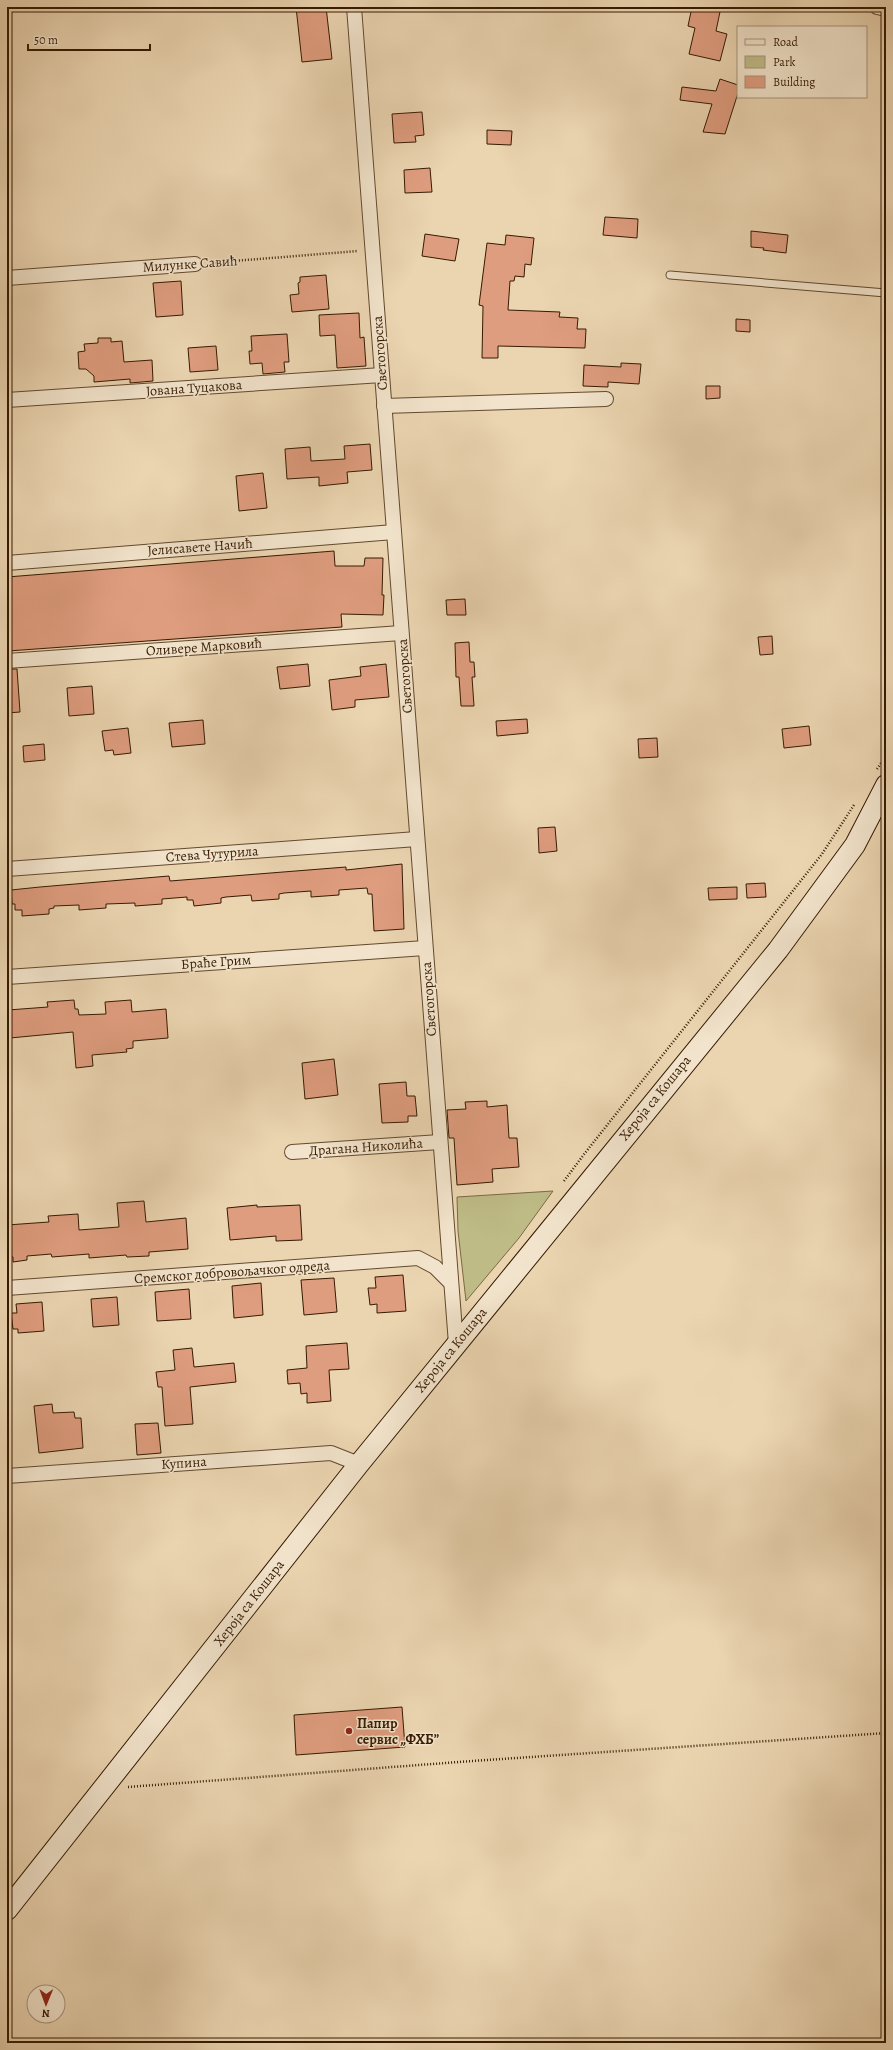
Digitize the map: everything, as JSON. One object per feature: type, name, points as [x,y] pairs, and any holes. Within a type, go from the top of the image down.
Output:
[{"type":"street","name":"Светогорска","points":[[354,7],[450,1282],[456,1344]]},
{"type":"street","points":[[877,7],[886,9]]},
{"type":"street","name":"Милунке Савић","points":[[7,278],[195,264]]},
{"type":"street","name":"Јована Туцакова","points":[[7,400],[382,375]]},
{"type":"street","points":[[384,406],[606,399]]},
{"type":"street","name":"Јелисавете Начић","points":[[7,563],[394,532]]},
{"type":"street","name":"Оливере Марковић","points":[[7,661],[401,632]]},
{"type":"street","name":"Хероја са Кошара","points":[[7,1910],[359,1464],[778,950],[855,845],[886,785]]},
{"type":"street","name":"Стева Чутурила","points":[[7,869],[417,839]]},
{"type":"street","name":"Браће Грим","points":[[7,977],[425,948]]},
{"type":"street","name":"Драгана Николића","points":[[292,1152],[440,1142]]},
{"type":"street","name":"Сремског добровољачког одреда","points":[[7,1288],[418,1258],[435,1267],[450,1282]]},
{"type":"street","name":"Купина","points":[[7,1476],[331,1453],[359,1464]]},
{"type":"lane","points":[[670,275],[886,293]]},
{"type":"path","name":"Милунке Савић","points":[[195,264],[372,250]]},
{"type":"path","points":[[101,1789],[472,1761],[886,1733]]},
{"type":"green space","points":[[553,1191],[519,1238],[466,1301],[458,1231],[457,1197]]},
{"type":"building","points":[[296,7],[326,7],[332,59],[302,62]]},
{"type":"building","points":[[692,7],[721,7],[716,31],[727,34],[720,61],[689,54],[695,28],[688,26]]},
{"type":"building","points":[[720,79],[737,85],[737,96],[725,134],[703,132],[712,104],[680,100],[682,87],[716,91]]},
{"type":"building","points":[[422,112],[424,135],[415,136],[416,142],[394,143],[392,114]]},
{"type":"building","points":[[487,130],[512,131],[511,145],[487,144]]},
{"type":"building","points":[[430,168],[432,192],[405,193],[404,170]]},
{"type":"building","points":[[605,217],[638,219],[637,238],[603,235]]},
{"type":"building","points":[[751,231],[788,235],[786,253],[763,250],[764,248],[751,247]]},
{"type":"building","points":[[425,234],[459,239],[455,261],[422,256]]},
{"type":"building","points":[[506,235],[534,238],[531,265],[525,264],[524,277],[515,276],[514,281],[510,281],[508,310],[560,312],[559,317],[578,318],[577,329],[586,329],[585,348],[498,346],[498,358],[482,358],[483,306],[479,305],[487,243],[505,245]]},
{"type":"building","points":[[326,275],[329,309],[292,312],[290,295],[299,294],[298,283],[300,282],[300,277]]},
{"type":"building","points":[[181,281],[183,315],[156,317],[153,283]]},
{"type":"building","points":[[359,313],[360,338],[364,337],[366,366],[337,368],[335,335],[320,336],[319,315]]},
{"type":"building","points":[[736,319],[750,320],[750,332],[736,331]]},
{"type":"building","points":[[287,334],[289,362],[284,362],[285,372],[263,374],[262,363],[250,364],[249,351],[252,351],[251,336]]},
{"type":"building","points":[[98,338],[111,338],[111,342],[122,341],[124,362],[152,360],[153,381],[130,383],[130,379],[94,382],[94,376],[86,369],[79,369],[78,352],[85,351],[84,344],[98,343]]},
{"type":"building","points":[[216,346],[218,370],[190,372],[188,348]]},
{"type":"building","points":[[621,363],[641,364],[639,384],[608,382],[608,387],[583,386],[584,365],[621,367]]},
{"type":"building","points":[[706,386],[720,386],[720,398],[706,399]]},
{"type":"building","points":[[370,444],[372,470],[347,472],[348,483],[319,486],[319,477],[287,479],[285,449],[310,447],[311,461],[345,459],[344,446]]},
{"type":"building","points":[[263,473],[267,508],[239,511],[236,476]]},
{"type":"building","points":[[334,551],[335,566],[364,566],[365,558],[383,558],[383,615],[341,614],[342,627],[8,651],[7,627],[11,627],[7,600],[7,577]]},
{"type":"building","points":[[465,599],[466,615],[447,615],[446,600]]},
{"type":"building","points":[[772,636],[773,654],[760,655],[758,637]]},
{"type":"building","points":[[469,642],[470,662],[474,662],[475,677],[472,677],[474,706],[461,706],[459,677],[456,677],[455,643]]},
{"type":"building","points":[[308,664],[310,686],[280,689],[277,667]]},
{"type":"building","points":[[386,664],[389,697],[355,700],[355,707],[332,710],[329,680],[361,676],[360,667]]},
{"type":"building","points":[[7,669],[17,669],[20,712],[7,713]]},
{"type":"building","points":[[92,686],[94,714],[69,716],[67,688]]},
{"type":"building","points":[[527,719],[528,733],[497,736],[496,721]]},
{"type":"building","points":[[203,720],[205,744],[172,747],[169,723]]},
{"type":"building","points":[[809,726],[811,745],[784,748],[782,729]]},
{"type":"building","points":[[128,728],[131,753],[114,755],[113,750],[105,751],[102,731]]},
{"type":"building","points":[[657,738],[658,757],[639,758],[638,739]]},
{"type":"building","points":[[44,744],[45,760],[24,762],[23,746]]},
{"type":"building","points":[[555,827],[557,851],[539,853],[538,828]]},
{"type":"building","points":[[402,864],[404,929],[374,931],[372,894],[368,894],[367,888],[339,890],[339,895],[311,897],[311,891],[284,893],[279,894],[279,899],[252,901],[251,895],[226,897],[221,898],[221,903],[194,906],[193,900],[187,900],[187,897],[162,899],[162,904],[135,906],[135,903],[106,904],[106,908],[79,910],[79,905],[54,906],[54,908],[49,909],[49,914],[22,916],[22,910],[15,910],[15,904],[12,904],[11,890],[40,887],[169,876],[170,881],[346,867],[346,870]]},
{"type":"building","points":[[765,883],[766,897],[747,898],[746,884]]},
{"type":"building","points":[[737,887],[737,899],[709,900],[708,888]]},
{"type":"building","points":[[74,1000],[75,1009],[78,1009],[79,1015],[106,1014],[105,1002],[131,1000],[132,1012],[166,1009],[168,1038],[133,1041],[133,1048],[126,1049],[127,1052],[92,1055],[93,1066],[76,1068],[73,1032],[10,1038],[8,1010],[48,1007],[47,1002]]},
{"type":"building","points":[[334,1059],[338,1095],[305,1099],[302,1063]]},
{"type":"building","points":[[406,1082],[407,1096],[415,1096],[417,1116],[408,1116],[408,1122],[382,1123],[379,1084]]},
{"type":"building","points":[[487,1101],[487,1107],[507,1105],[509,1138],[517,1138],[519,1167],[492,1169],[493,1182],[457,1185],[454,1138],[449,1138],[447,1110],[466,1109],[465,1102]]},
{"type":"building","points":[[144,1201],[146,1222],[186,1218],[188,1249],[149,1252],[149,1256],[127,1257],[126,1255],[89,1258],[89,1254],[52,1257],[51,1254],[27,1256],[27,1260],[13,1262],[13,1257],[9,1257],[7,1225],[49,1222],[48,1216],[78,1214],[79,1230],[119,1227],[117,1203]]},
{"type":"building","points":[[257,1205],[257,1207],[300,1205],[302,1240],[276,1241],[276,1236],[230,1240],[227,1208]]},
{"type":"building","points":[[403,1275],[406,1311],[377,1313],[377,1304],[370,1305],[368,1288],[376,1288],[375,1277]]},
{"type":"building","points":[[334,1278],[337,1312],[304,1315],[301,1280]]},
{"type":"building","points":[[261,1283],[263,1315],[234,1318],[232,1286]]},
{"type":"building","points":[[189,1289],[191,1319],[157,1321],[155,1292]]},
{"type":"building","points":[[117,1297],[119,1325],[93,1327],[91,1299]]},
{"type":"building","points":[[42,1302],[44,1331],[18,1333],[18,1329],[13,1329],[11,1313],[17,1313],[16,1304]]},
{"type":"building","points":[[347,1343],[349,1369],[329,1370],[331,1401],[307,1403],[307,1393],[301,1394],[300,1383],[288,1384],[287,1370],[307,1368],[306,1346]]},
{"type":"building","points":[[192,1348],[194,1367],[234,1363],[236,1382],[190,1387],[193,1424],[165,1426],[162,1387],[158,1387],[156,1372],[175,1370],[173,1350]]},
{"type":"building","points":[[52,1404],[53,1413],[74,1412],[75,1418],[81,1418],[83,1448],[39,1453],[34,1406]]},
{"type":"building","points":[[158,1423],[161,1453],[137,1455],[135,1424]]},
{"type":"building","name":"Папир сервис „ФХБ”","points":[[402,1707],[405,1747],[296,1755],[294,1715]]},
{"type":"place","name":"Папир сервис „ФХБ”","points":[[349,1731]]}]
